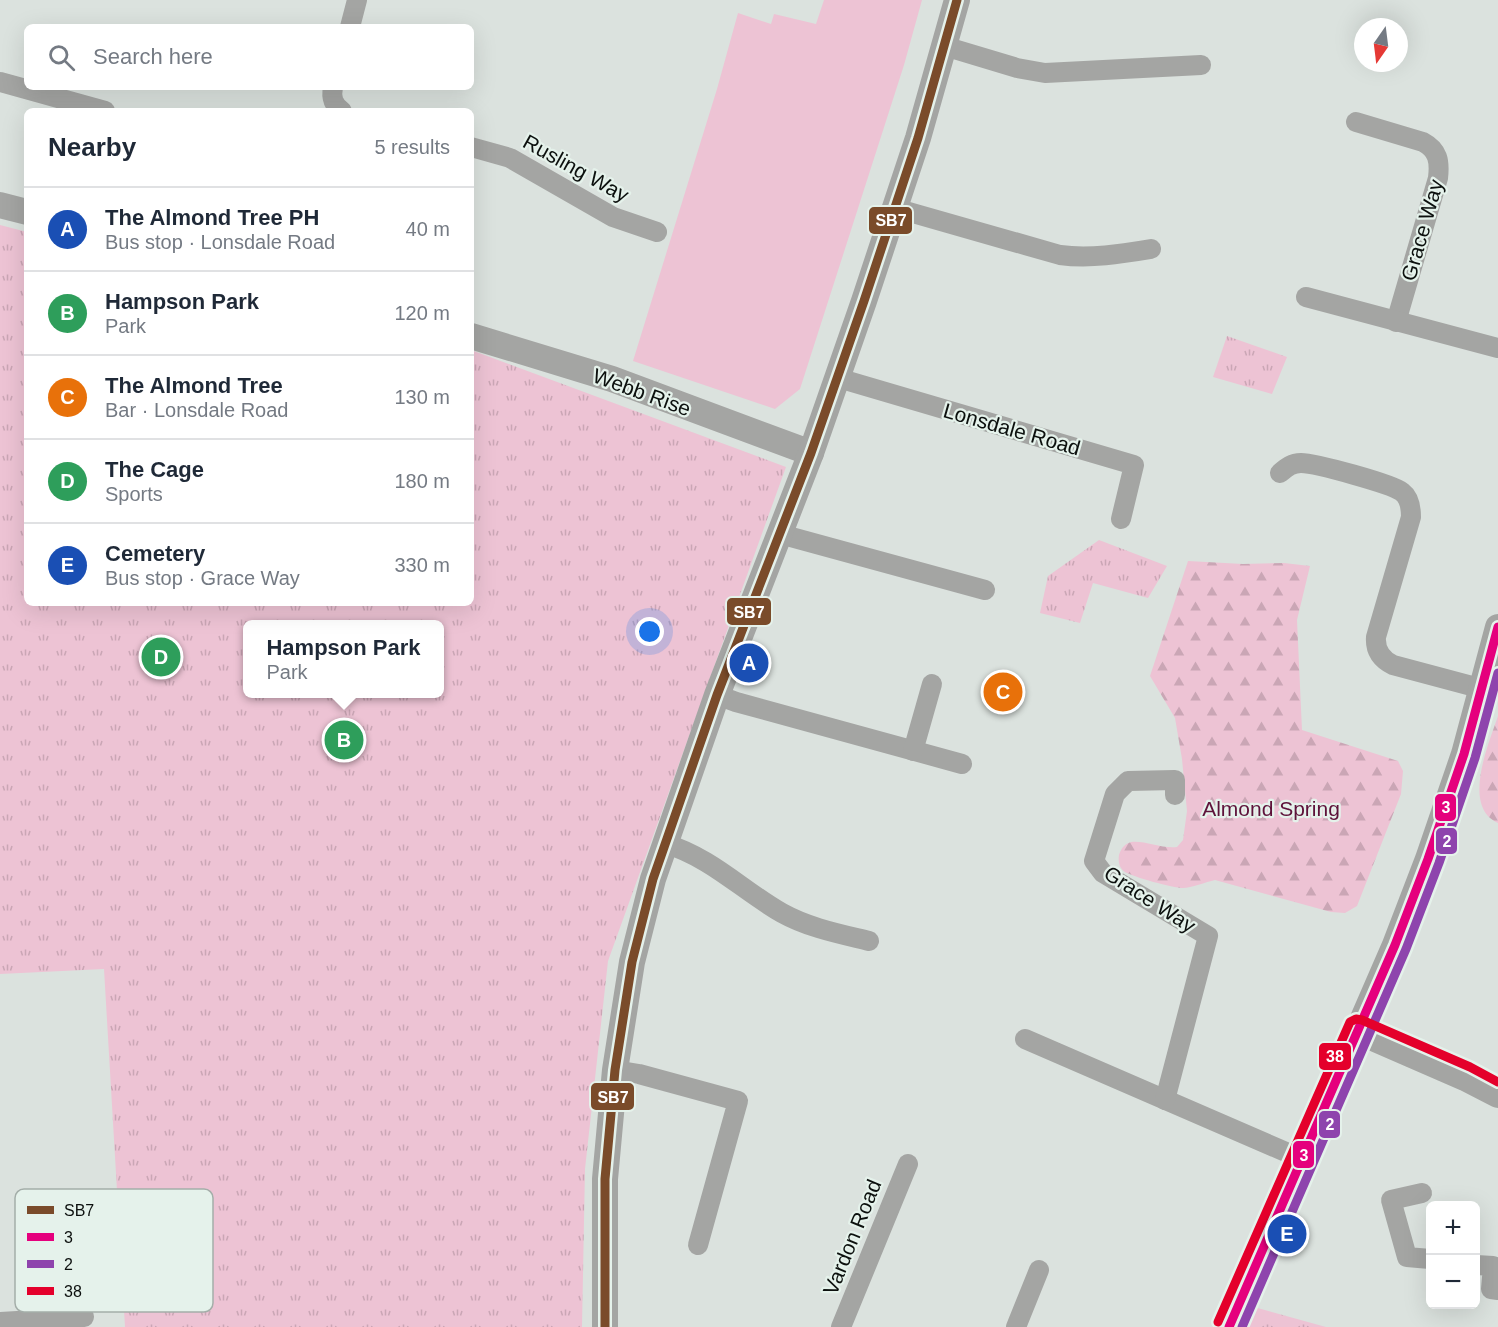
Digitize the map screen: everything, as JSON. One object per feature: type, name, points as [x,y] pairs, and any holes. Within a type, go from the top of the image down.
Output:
[{"type":"street","points":[[351,24],[357,0]]},
{"type":"street","points":[[606,1327],[605,1179],[615,1070],[632,962],[664,843],[717,695],[811,453],[895,208],[918,138],[957,0]]},
{"type":"street","points":[[944,46],[1017,68],[1045,73],[1201,66]]},
{"type":"street","points":[[0,82],[24,89]]},
{"type":"street","points":[[29,90],[94,108]]},
{"type":"street","name":"Grace Way","points":[[1356,122],[1431,146],[1439,162],[1438,178],[1396,322]]},
{"type":"street","name":"Rusling Way","points":[[474,148],[510,158],[613,217],[657,232]]},
{"type":"street","points":[[0,205],[24,211]]},
{"type":"street","points":[[895,208],[1060,255],[1093,257],[1151,249]]},
{"type":"street","points":[[1306,297],[1498,348]]},
{"type":"street","name":"Webb Rise","points":[[474,337],[612,379],[811,453]]},
{"type":"street","name":"Lonsdale Road","points":[[837,378],[1134,465],[1121,519]]},
{"type":"street","points":[[1280,473],[1293,464],[1308,463],[1394,487],[1407,497],[1411,517],[1376,637],[1378,650],[1386,661],[1393,665],[1483,689]]},
{"type":"street","points":[[780,534],[985,590]]},
{"type":"street","points":[[1234,1316],[1395,945],[1428,859],[1464,754],[1498,627]]},
{"type":"street","points":[[913,751],[932,684]]},
{"type":"street","points":[[717,695],[962,764]]},
{"type":"street","name":"Grace Way","points":[[1165,1100],[1208,936],[1103,873],[1094,861],[1116,794],[1128,781],[1175,779]]},
{"type":"street","points":[[664,843],[688,851],[707,861],[780,912],[794,919],[810,926],[869,941]]},
{"type":"street","points":[[1357,1031],[1466,1078],[1498,1095]]},
{"type":"street","points":[[1025,1039],[1302,1159]]},
{"type":"street","points":[[615,1070],[639,1074],[738,1101],[698,1245]]},
{"type":"street","name":"Vardon Road","points":[[841,1327],[908,1164]]},
{"type":"street","points":[[1422,1193],[1391,1200],[1407,1257],[1426,1259]]},
{"type":"street","points":[[1480,1264],[1493,1266],[1491,1289],[1498,1290]]},
{"type":"street","points":[[1016,1327],[1039,1270]]},
{"type":"street","points":[[47,1312],[47,1318]]},
{"type":"street","points":[[0,1322],[84,1317]]},
{"type":"green space","points":[[824,0],[922,0],[904,65],[800,389],[775,409],[633,361],[717,89],[738,13],[771,24],[774,14],[816,24]]},
{"type":"green space","points":[[0,225],[24,231],[24,606],[474,606],[474,351],[786,467],[608,961],[585,1169],[582,1327],[125,1327],[124,1312],[213,1312],[213,1189],[117,1189],[104,969],[0,974]]},
{"type":"green space","points":[[1227,336],[1287,357],[1272,394],[1213,377]]},
{"type":"green space","points":[[1099,540],[1167,566],[1148,598],[1093,583],[1080,623],[1040,613],[1048,576]]},
{"type":"green space","name":"Almond Spring","points":[[1188,561],[1243,564],[1284,563],[1310,566],[1297,620],[1302,730],[1398,761],[1403,771],[1401,794],[1357,906],[1345,913],[1331,912],[1215,880],[1178,888],[1129,874],[1120,866],[1119,855],[1123,847],[1131,842],[1177,847],[1183,840],[1187,811],[1175,718],[1150,676]]},
{"type":"green space","points":[[1498,716],[1498,823],[1487,815],[1481,803],[1479,789],[1484,758]]},
{"type":"green space","points":[[1254,1307],[1326,1327],[1247,1327]]},
{"type":"transit line","name":"SB7","points":[[605,1327],[605,1179],[615,1070],[632,962],[653,879],[717,695],[811,453],[864,301],[918,138],[957,0]]},
{"type":"transit line","name":"3","points":[[1229,1327],[1395,945],[1428,859],[1464,754],[1498,627]]},
{"type":"transit line","name":"2","points":[[1242,1327],[1406,949],[1439,863],[1475,758],[1498,673]]},
{"type":"transit line","name":"38","points":[[1218,1322],[1350,1022],[1356,1019],[1362,1020],[1470,1067],[1498,1082]]},
{"type":"place","name":"The Cage","points":[[161,657]]},
{"type":"place","name":"The Almond Tree PH","points":[[749,663]]},
{"type":"place","name":"The Almond Tree","points":[[1003,692]]},
{"type":"place","name":"Hampson Park","points":[[344,740]]},
{"type":"place","name":"Cemetery","points":[[1287,1234]]}]
